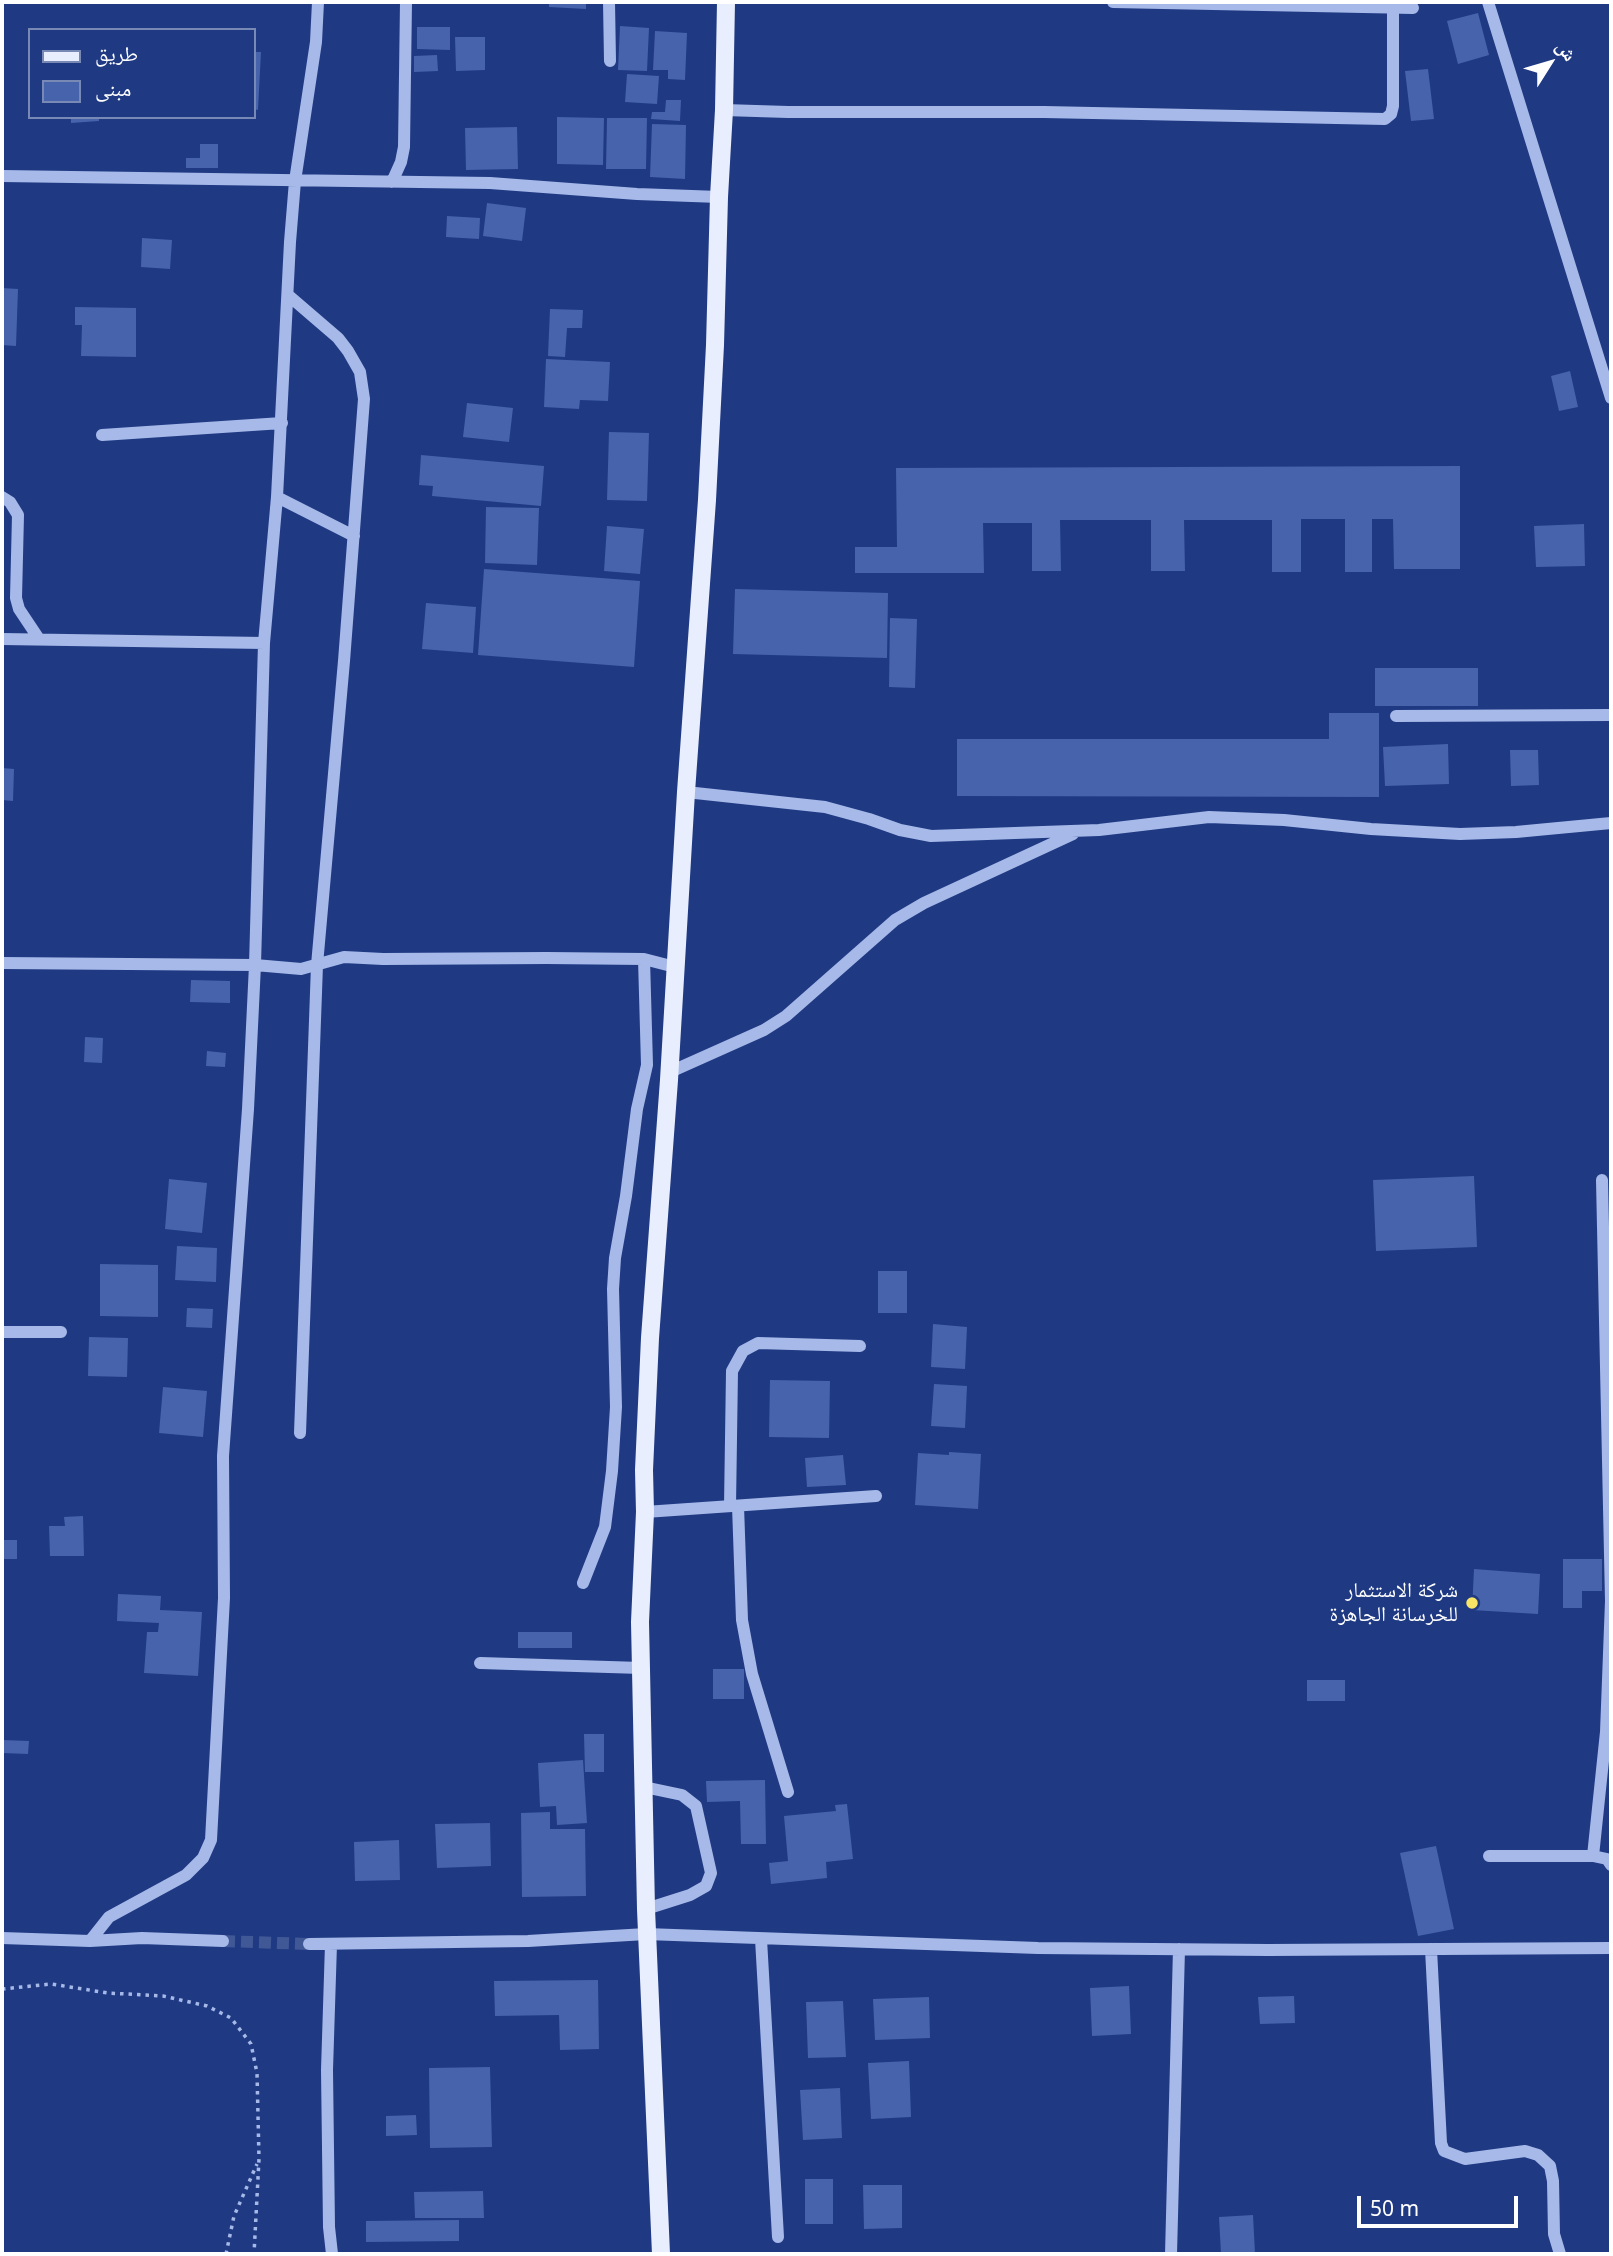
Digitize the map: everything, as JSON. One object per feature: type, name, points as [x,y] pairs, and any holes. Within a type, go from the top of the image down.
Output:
[{"type":"main road","points":[[661,2254],[646,1934],[640,1622],[645,1512],[644,1470],[650,1338],[707,500],[724,110],[726,2]]},
{"type":"street","points":[[90,1941],[109,1917],[186,1875],[203,1858],[211,1840],[224,1598],[223,1456],[256,965],[264,643],[282,423],[295,181],[310,95],[318,2]]},
{"type":"street","points":[[392,182],[404,147],[406,2]]},
{"type":"street","points":[[608,2],[610,61]]},
{"type":"street","points":[[1113,2],[1413,9]]},
{"type":"street","points":[[1488,2],[1611,398]]},
{"type":"street","points":[[724,110],[1044,112],[1385,119],[1391,114],[1393,106],[1393,8]]},
{"type":"street","points":[[2,176],[490,183],[719,197]]},
{"type":"street","points":[[288,295],[338,338],[348,351],[360,372],[364,399],[317,965],[300,1433]]},
{"type":"street","points":[[102,435],[282,423]]},
{"type":"street","points":[[2,497],[10,502],[18,515],[16,598],[19,609],[39,639]]},
{"type":"street","points":[[277,497],[354,536]]},
{"type":"street","points":[[2,639],[264,643]]},
{"type":"street","points":[[1396,716],[1611,715]]},
{"type":"street","points":[[686,792],[825,807],[900,830],[931,836],[1079,831],[1209,817],[1460,834],[1611,823]]},
{"type":"street","points":[[670,1072],[764,1030],[786,1016],[895,920],[924,903],[1079,831]]},
{"type":"street","points":[[2,963],[256,965],[301,969],[344,957],[383,960],[643,959],[675,967]]},
{"type":"street","points":[[583,1583],[605,1527],[612,1471],[615,1407],[614,1268],[637,1109],[647,1066],[643,959]]},
{"type":"street","points":[[1489,1856],[1606,1860],[1606,1732],[1611,1601],[1602,1181]]},
{"type":"street","points":[[2,1332],[61,1332]]},
{"type":"street","points":[[788,1793],[752,1674],[742,1620],[734,1506],[732,1371],[743,1351],[758,1343],[860,1346]]},
{"type":"street","points":[[645,1512],[876,1496]]},
{"type":"street","points":[[480,1663],[641,1668]]},
{"type":"street","points":[[644,1787],[682,1795],[696,1806],[711,1873],[706,1886],[690,1895],[646,1909]]},
{"type":"street","points":[[309,1944],[528,1941],[646,1934],[1038,1948],[1611,1948]]},
{"type":"street","points":[[2,1938],[223,1941]]},
{"type":"street","points":[[761,1939],[778,2237]]},
{"type":"street","points":[[331,1944],[327,2083],[329,2227],[332,2254]]},
{"type":"street","points":[[1171,2254],[1179,1949]]},
{"type":"street","points":[[1432,1949],[1441,2143],[1444,2151],[1465,2158],[1525,2151],[1538,2155],[1550,2166],[1552,2173],[1554,2234],[1560,2254]]},
{"type":"path","points":[[2,1989],[51,1984],[108,1993],[163,1996],[207,2006],[231,2018],[251,2045],[257,2073],[259,2160],[254,2254]]},
{"type":"path","points":[[226,2254],[234,2216],[259,2160]]},
{"type":"building","points":[[549,2],[586,2],[586,9],[549,7]]},
{"type":"building","points":[[1478,13],[1489,55],[1458,64],[1447,21]]},
{"type":"building","points":[[620,26],[649,28],[647,71],[618,70]]},
{"type":"building","points":[[417,27],[450,27],[450,50],[417,49]]},
{"type":"building","points":[[655,31],[687,33],[685,80],[668,79],[668,70],[653,70]]},
{"type":"building","points":[[455,37],[485,37],[485,70],[456,71]]},
{"type":"building","points":[[256,52],[261,52],[258,110]]},
{"type":"building","points":[[437,55],[438,71],[414,72],[414,56]]},
{"type":"building","points":[[1428,69],[1434,119],[1411,121],[1405,71]]},
{"type":"building","points":[[627,74],[659,76],[657,104],[625,102]]},
{"type":"building","points":[[666,100],[681,100],[680,121],[651,119],[652,112],[665,112]]},
{"type":"building","points":[[557,117],[604,118],[603,165],[557,164]]},
{"type":"building","points":[[607,118],[647,118],[646,169],[606,169]]},
{"type":"building","points":[[71,119],[99,119],[99,121],[71,123]]},
{"type":"building","points":[[652,124],[686,125],[685,179],[650,177]]},
{"type":"building","points":[[517,127],[518,169],[466,170],[465,128]]},
{"type":"building","points":[[200,144],[218,144],[218,168],[186,168],[186,158],[200,158]]},
{"type":"building","points":[[487,203],[526,208],[522,241],[483,236]]},
{"type":"building","points":[[447,216],[480,218],[479,239],[446,237]]},
{"type":"building","points":[[142,238],[172,240],[170,269],[141,267]]},
{"type":"building","points":[[2,288],[18,289],[16,346],[2,345]]},
{"type":"building","points":[[75,307],[136,308],[136,357],[81,356],[82,325],[75,325]]},
{"type":"building","points":[[550,309],[583,310],[582,328],[567,328],[565,357],[548,356]]},
{"type":"building","points":[[546,359],[610,362],[608,401],[580,400],[579,409],[544,407]]},
{"type":"building","points":[[1570,371],[1578,407],[1559,411],[1551,376]]},
{"type":"building","points":[[467,403],[513,408],[509,442],[463,437]]},
{"type":"building","points":[[609,432],[649,433],[647,501],[607,500]]},
{"type":"building","points":[[421,455],[544,466],[541,506],[432,496],[433,486],[419,485]]},
{"type":"building","points":[[1460,466],[1460,569],[1394,569],[1393,519],[1372,519],[1372,572],[1345,572],[1345,519],[1301,519],[1301,572],[1272,572],[1272,520],[1184,520],[1185,571],[1151,571],[1151,520],[1060,520],[1061,571],[1032,571],[1032,523],[983,523],[984,573],[855,573],[855,547],[897,547],[896,468]]},
{"type":"building","points":[[486,507],[539,508],[537,565],[485,563]]},
{"type":"building","points":[[1584,524],[1585,566],[1536,567],[1534,526]]},
{"type":"building","points":[[607,526],[644,529],[640,574],[604,571]]},
{"type":"building","points":[[484,569],[640,581],[634,667],[478,655]]},
{"type":"building","points":[[735,589],[888,593],[887,658],[733,654]]},
{"type":"building","points":[[426,603],[476,607],[473,653],[422,649]]},
{"type":"building","points":[[890,618],[917,619],[915,688],[889,687]]},
{"type":"building","points":[[1375,668],[1478,668],[1478,706],[1375,706]]},
{"type":"building","points":[[1329,713],[1379,713],[1379,797],[957,796],[957,739],[1329,739]]},
{"type":"building","points":[[1448,744],[1449,784],[1385,786],[1383,747]]},
{"type":"building","points":[[1510,750],[1538,750],[1539,785],[1511,786]]},
{"type":"building","points":[[2,768],[14,769],[13,801],[2,800]]},
{"type":"building","points":[[191,980],[230,981],[230,1003],[190,1002]]},
{"type":"building","points":[[85,1037],[103,1038],[102,1063],[84,1062]]},
{"type":"building","points":[[207,1051],[226,1053],[225,1067],[206,1066]]},
{"type":"building","points":[[1474,1176],[1477,1247],[1376,1251],[1373,1180]]},
{"type":"building","points":[[169,1179],[207,1183],[202,1233],[165,1229]]},
{"type":"building","points":[[177,1246],[217,1248],[216,1282],[175,1280]]},
{"type":"building","points":[[100,1264],[158,1265],[158,1317],[100,1316]]},
{"type":"building","points":[[878,1271],[907,1271],[907,1313],[878,1313]]},
{"type":"building","points":[[187,1308],[213,1309],[212,1328],[186,1327]]},
{"type":"building","points":[[933,1324],[967,1327],[965,1369],[931,1367]]},
{"type":"building","points":[[89,1337],[128,1338],[127,1377],[88,1376]]},
{"type":"building","points":[[770,1380],[830,1381],[829,1438],[769,1437]]},
{"type":"building","points":[[934,1384],[967,1386],[965,1428],[931,1426]]},
{"type":"building","points":[[163,1387],[207,1391],[203,1437],[159,1433]]},
{"type":"building","points":[[949,1452],[981,1454],[978,1509],[915,1505],[918,1453],[949,1455]]},
{"type":"building","points":[[843,1455],[846,1485],[807,1487],[805,1458]]},
{"type":"building","points":[[83,1516],[84,1556],[50,1556],[49,1526],[65,1526],[64,1517]]},
{"type":"building","points":[[2,1540],[17,1540],[17,1559],[2,1559]]},
{"type":"building","points":[[1563,1559],[1602,1559],[1602,1591],[1582,1591],[1582,1608],[1563,1608]]},
{"type":"building","points":[[1474,1569],[1540,1574],[1538,1614],[1472,1610]]},
{"type":"building","points":[[118,1594],[161,1596],[160,1610],[202,1612],[198,1676],[144,1673],[147,1632],[158,1632],[159,1623],[117,1621]]},
{"type":"building","points":[[518,1632],[572,1632],[572,1648],[518,1648]]},
{"type":"building","points":[[713,1669],[744,1669],[744,1699],[713,1699]]},
{"type":"building","points":[[1307,1680],[1345,1680],[1345,1701],[1307,1701]]},
{"type":"building","points":[[584,1734],[604,1734],[604,1772],[585,1772]]},
{"type":"building","points":[[2,1740],[29,1741],[28,1754],[2,1753]]},
{"type":"building","points":[[583,1760],[587,1823],[557,1825],[556,1806],[540,1807],[538,1763]]},
{"type":"building","points":[[765,1780],[766,1844],[741,1844],[740,1801],[707,1802],[706,1781]]},
{"type":"building","points":[[847,1804],[853,1859],[826,1862],[827,1878],[771,1884],[769,1863],[788,1861],[784,1816],[836,1811],[835,1805]]},
{"type":"building","points":[[550,1812],[550,1829],[585,1829],[586,1896],[522,1897],[521,1813]]},
{"type":"building","points":[[490,1823],[491,1866],[437,1868],[435,1824]]},
{"type":"building","points":[[399,1840],[400,1880],[355,1881],[354,1842]]},
{"type":"building","points":[[1436,1846],[1454,1929],[1418,1936],[1400,1853]]},
{"type":"building","points":[[598,1980],[599,2049],[560,2050],[559,2015],[495,2016],[494,1981]]},
{"type":"building","points":[[1129,1986],[1131,2034],[1092,2036],[1090,1988]]},
{"type":"building","points":[[1294,1996],[1295,2023],[1260,2024],[1258,1997]]},
{"type":"building","points":[[929,1997],[930,2038],[875,2040],[873,1999]]},
{"type":"building","points":[[843,2001],[846,2057],[808,2058],[806,2002]]},
{"type":"building","points":[[909,2061],[911,2117],[871,2119],[868,2063]]},
{"type":"building","points":[[490,2067],[492,2147],[430,2148],[429,2068]]},
{"type":"building","points":[[840,2088],[842,2138],[803,2140],[800,2090]]},
{"type":"building","points":[[416,2115],[417,2135],[386,2136],[386,2116]]},
{"type":"building","points":[[805,2179],[833,2179],[833,2224],[805,2224]]},
{"type":"building","points":[[863,2185],[902,2185],[902,2228],[864,2229]]},
{"type":"building","points":[[483,2191],[484,2218],[415,2218],[414,2192]]},
{"type":"building","points":[[1253,2215],[1255,2254],[1221,2254],[1219,2217]]},
{"type":"building","points":[[459,2220],[459,2241],[366,2242],[366,2221]]},
{"type":"tunnel","points":[[223,1941],[309,1944]]},
{"type":"place","name":"شركة الاستثمار للخرسانة الجاهزة","points":[[1472,1603]]}]
